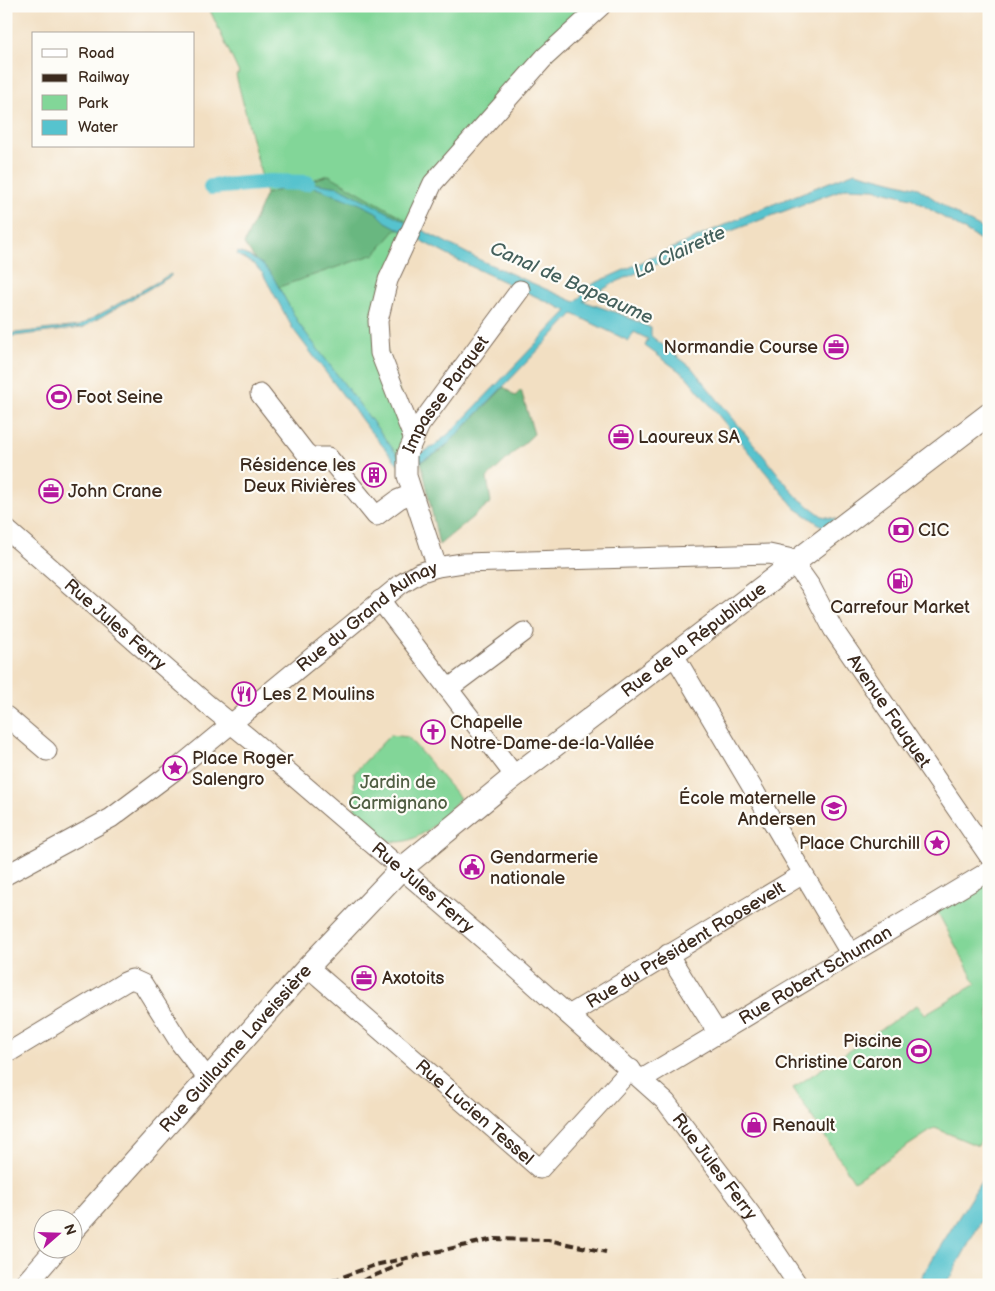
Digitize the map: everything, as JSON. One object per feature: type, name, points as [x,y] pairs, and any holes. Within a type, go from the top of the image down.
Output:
[{"type":"street","points":[[413,437],[380,353],[378,321],[388,280],[433,183],[544,57],[601,6]]},
{"type":"street","name":"Impasse Parquet","points":[[437,567],[412,494],[406,464],[413,437],[520,290]]},
{"type":"street","points":[[260,394],[305,452],[312,457],[328,457],[376,516],[399,499],[412,494]]},
{"type":"street","name":"Rue de la République","points":[[401,869],[515,776],[989,414]]},
{"type":"street","name":"Rue Jules Ferry","points":[[6,529],[401,869],[666,1102],[689,1130],[798,1285]]},
{"type":"street","name":"Rue du Grand Aulnay","points":[[6,875],[111,818],[232,725],[380,600],[419,572],[437,567],[513,560],[769,554],[788,558],[794,563]]},
{"type":"street","name":"Avenue Fauquet","points":[[794,563],[811,587],[833,628],[989,856]]},
{"type":"street","points":[[380,600],[515,776]]},
{"type":"street","points":[[448,688],[524,632]]},
{"type":"street","points":[[674,655],[850,953]]},
{"type":"street","points":[[6,716],[47,750]]},
{"type":"street","name":"Rue Guillaume Laveissière","points":[[82,1220],[308,967],[401,869]]},
{"type":"street","name":"Rue Robert Schuman","points":[[636,1074],[717,1032],[989,871]]},
{"type":"street","name":"Rue du Président Roosevelt","points":[[568,1015],[803,874]]},
{"type":"street","points":[[668,954],[717,1032]]},
{"type":"street","name":"Rue Lucien Tessel","points":[[308,967],[540,1169],[636,1074]]},
{"type":"street","points":[[6,1054],[125,982],[132,980],[144,984],[180,1043],[208,1079]]},
{"type":"street","points":[[25,1285],[48,1258]]},
{"type":"green space","points":[[208,6],[601,6],[433,183],[378,321],[413,437],[399,459],[317,355],[276,288],[296,280],[329,175],[266,194],[236,75],[239,73]]},
{"type":"green space","points":[[329,175],[405,219],[375,254],[276,288],[244,244],[266,194]]},
{"type":"green space","points":[[504,387],[515,396],[521,390],[534,434],[487,478],[491,502],[439,545],[421,461],[442,450]]},
{"type":"green space","name":"Jardin de Carmignano","points":[[390,735],[408,737],[460,798],[445,815],[426,831],[405,841],[394,842],[379,835],[355,811],[354,773]]},
{"type":"green space","name":"Piscine Christine Caron","points":[[989,882],[989,1127],[978,1146],[935,1128],[854,1181],[793,1088],[917,1005],[925,1014],[976,984],[937,911]]},
{"type":"water","name":"La Clairette","points":[[855,172],[918,188],[962,218],[989,232],[989,245],[911,198],[874,189],[846,188],[731,231],[614,283],[583,301],[623,315],[651,328],[651,336],[691,367],[797,497],[822,516],[836,519],[825,528],[795,508],[686,376],[645,346],[648,339],[634,332],[629,341],[573,314],[449,443],[435,454],[421,461],[422,463],[418,462],[419,454],[433,447],[454,429],[567,311],[453,258],[386,222],[376,212],[360,204],[313,187],[286,185],[287,179],[339,187],[480,260],[575,302],[593,284],[751,213]]},
{"type":"water","points":[[238,252],[262,264],[272,275],[299,324],[399,457],[398,464],[370,431],[293,329],[263,274],[254,264],[237,255]]},
{"type":"water","points":[[171,274],[171,276],[82,328],[6,337],[6,334],[79,326]]},
{"type":"water","points":[[989,1169],[989,1207],[947,1283],[916,1285]]},
{"type":"waterway","name":"Canal de Bapeaume","points":[[211,187],[270,182],[307,183]]},
{"type":"railway","points":[[321,1285],[375,1265],[494,1239],[548,1240],[606,1252]]},
{"type":"railway","points":[[352,1285],[407,1262]]},
{"type":"place","name":"Normandie Course","points":[[836,347]]},
{"type":"place","name":"Foot Seine","points":[[59,397]]},
{"type":"place","name":"Laoureux SA","points":[[621,437]]},
{"type":"place","name":"Résidence les Deux Rivières","points":[[374,475]]},
{"type":"place","name":"John Crane","points":[[51,491]]},
{"type":"place","name":"CIC","points":[[901,530]]},
{"type":"place","name":"Carrefour Market","points":[[900,581]]},
{"type":"place","name":"Les 2 Moulins","points":[[244,694]]},
{"type":"place","name":"Chapelle Notre-Dame-de-la-Vallée","points":[[433,732]]},
{"type":"place","name":"Place Roger Salengro","points":[[175,768]]},
{"type":"place","name":"École maternelle Andersen","points":[[834,808]]},
{"type":"place","name":"Place Churchill","points":[[937,843]]},
{"type":"place","name":"Gendarmerie nationale","points":[[472,867]]},
{"type":"place","name":"Axotoits","points":[[364,978]]},
{"type":"place","name":"Piscine Christine Caron","points":[[919,1051]]},
{"type":"place","name":"Renault","points":[[754,1125]]}]
